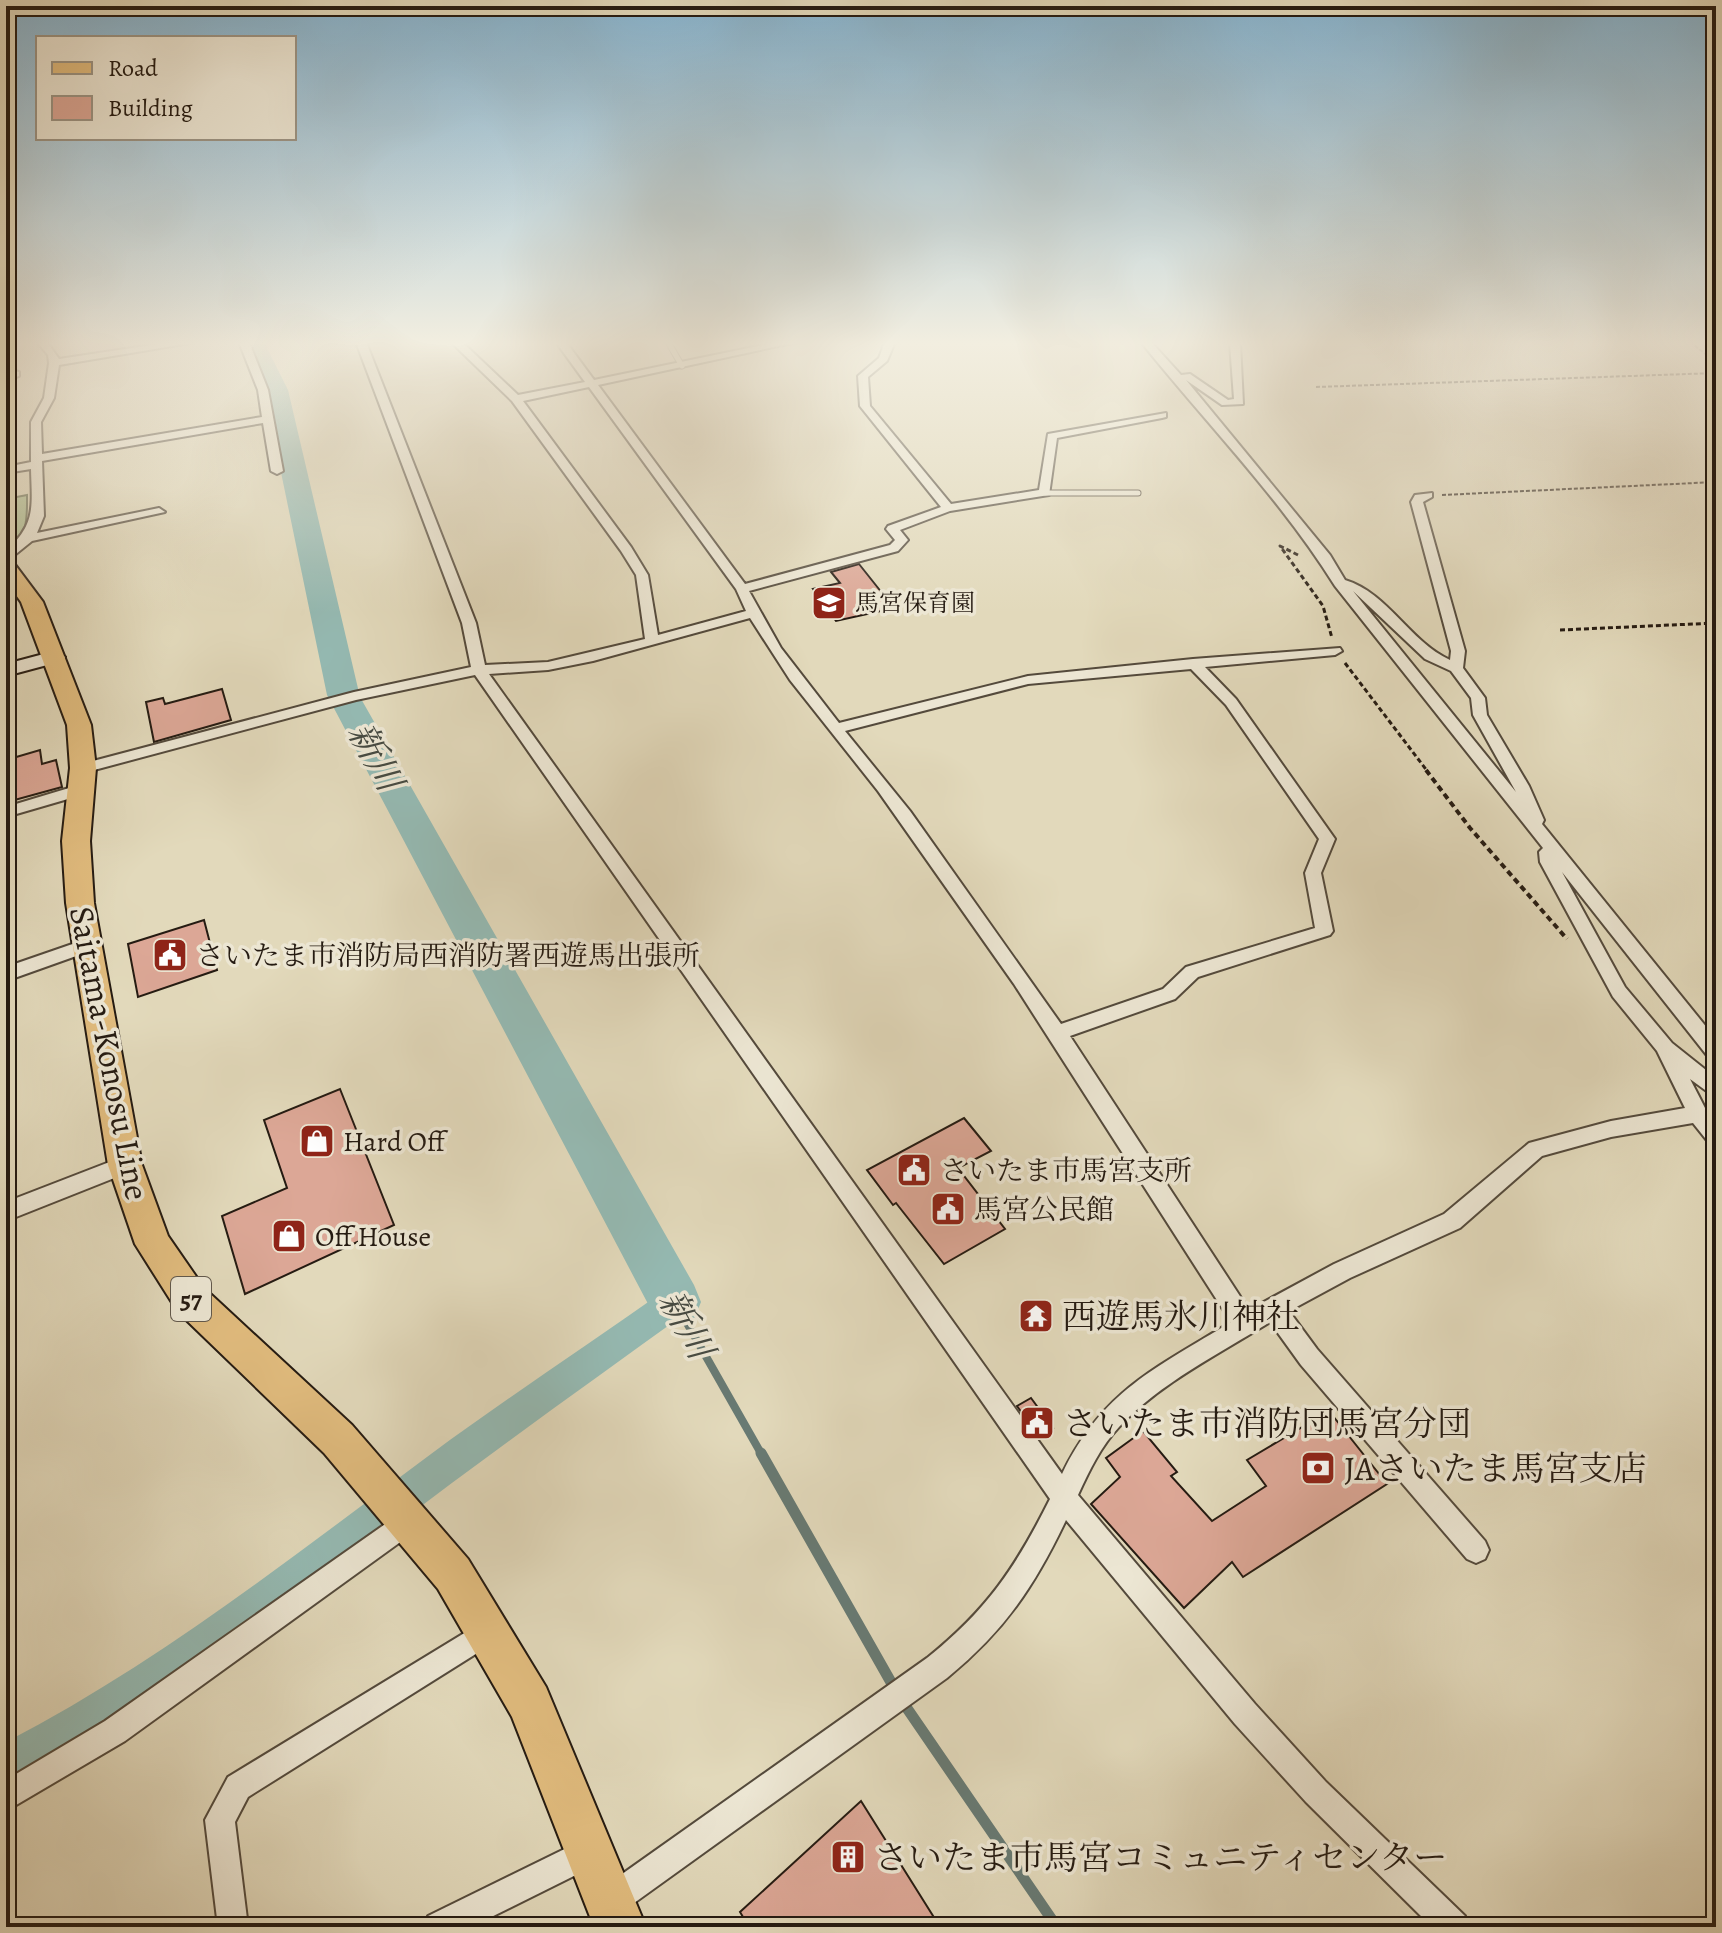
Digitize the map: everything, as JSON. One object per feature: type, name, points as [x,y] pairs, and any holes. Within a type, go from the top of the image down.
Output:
[{"type":"main road","name":"Saitama-Konosu Line","points":[[17,552],[24,587],[76,711],[81,779],[77,872],[87,945],[125,1165],[153,1244],[191,1300],[338,1439],[453,1574],[530,1703],[616,1913]]},
{"type":"street","points":[[17,552],[38,516],[37,432]]},
{"type":"street","points":[[6,470],[38,461],[195,432]]},
{"type":"street","points":[[270,432],[277,471]]},
{"type":"street","points":[[396,432],[469,623],[479,670],[1064,1498],[1195,1655],[1306,1781],[1454,1927]]},
{"type":"street","points":[[540,432],[642,575],[652,640]]},
{"type":"street","points":[[629,432],[742,589],[751,614],[793,674],[883,785],[1057,1033],[1155,1191],[1246,1325]]},
{"type":"street","points":[[886,432],[948,508]]},
{"type":"street","points":[[742,589],[894,548],[902,540],[892,529],[948,508],[1045,493],[1052,436],[1072,432]]},
{"type":"street","points":[[1224,432],[1326,558],[1340,583],[1716,1053]]},
{"type":"street","points":[[1428,495],[1419,497],[1417,502],[1458,651],[1456,668]]},
{"type":"street","points":[[6,558],[17,552],[159,512]]},
{"type":"street","points":[[1340,583],[1360,589],[1430,656],[1456,668],[1478,698],[1480,715],[1521,786],[1546,843],[1548,862],[1619,992],[1664,1046],[1716,1090]]},
{"type":"street","points":[[6,812],[81,779],[354,696],[479,670],[548,666],[751,614]]},
{"type":"street","points":[[838,728],[1028,680],[1335,651]]},
{"type":"street","points":[[6,670],[55,657]]},
{"type":"street","points":[[1057,1033],[1169,994],[1192,972],[1324,931],[1313,873],[1327,839],[1231,702],[1193,663]]},
{"type":"street","points":[[6,974],[87,945]]},
{"type":"street","points":[[1664,1046],[1698,1114],[1716,1137]]},
{"type":"street","points":[[616,1913],[974,1638],[1022,1577],[1084,1455],[1109,1420],[1142,1390],[1273,1308],[1342,1271],[1452,1221],[1536,1149],[1611,1129],[1698,1114]]},
{"type":"street","points":[[6,1212],[125,1165]]},
{"type":"street","points":[[1273,1308],[1309,1357],[1476,1550]]},
{"type":"street","points":[[6,1796],[115,1731],[408,1521]]},
{"type":"street","points":[[233,1927],[220,1820],[238,1787],[489,1631]]},
{"type":"street","points":[[439,1927],[591,1851]]},
{"type":"lane","points":[[1045,493],[1138,493]]},
{"type":"path","points":[[1428,495],[1716,482]]},
{"type":"path","points":[[1301,558],[1289,548],[1280,546],[1323,606],[1335,651],[1470,828],[1569,941]]},
{"type":"path","points":[[1560,630],[1716,623]]},
{"type":"green space","points":[[27,495],[23,533],[14,544],[6,547],[6,499]]},
{"type":"building","points":[[859,564],[894,608],[836,621],[813,589],[840,583],[831,572]]},
{"type":"building","points":[[222,689],[231,720],[154,742],[146,702],[163,698],[165,704]]},
{"type":"building","points":[[40,750],[42,764],[56,760],[62,787],[11,801],[6,760]]},
{"type":"building","points":[[204,920],[217,970],[138,997],[128,944]]},
{"type":"building","points":[[340,1089],[394,1225],[245,1294],[222,1216],[287,1188],[264,1120]]},
{"type":"building","points":[[964,1118],[991,1151],[958,1168],[1005,1229],[944,1264],[867,1170]]},
{"type":"building","points":[[1031,1398],[1053,1428],[1039,1437],[1017,1406]]},
{"type":"building","points":[[1329,1411],[1387,1484],[1243,1577],[1232,1562],[1184,1608],[1091,1504],[1120,1477],[1106,1458],[1143,1431],[1177,1472],[1171,1476],[1212,1521],[1266,1486],[1247,1460]]},
{"type":"building","name":"さいたま市馬宮コミュニティセンター","points":[[861,1801],[940,1927],[749,1927],[740,1912]]},
{"type":"waterway","name":"新川","points":[[285,432],[344,695]]},
{"type":"waterway","name":"新川","points":[[348,704],[675,1302]]},
{"type":"waterway","name":"新川","points":[[675,1302],[762,1455]]},
{"type":"waterway","points":[[6,1764],[91,1720],[222,1634],[447,1464],[675,1302]]},
{"type":"waterway","name":"新川","points":[[761,1453],[896,1691]]},
{"type":"waterway","name":"新川","points":[[902,1701],[1057,1927]]},
{"type":"place","name":"馬宮保育園","points":[[829,603]]},
{"type":"place","name":"さいたま市消防局西消防署西遊馬出張所","points":[[170,955]]},
{"type":"place","name":"Hard Off","points":[[317,1141]]},
{"type":"place","name":"さいたま市馬宮支所","points":[[914,1170]]},
{"type":"place","name":"馬宮公民館","points":[[948,1209]]},
{"type":"place","name":"Off House","points":[[289,1236]]},
{"type":"place","name":"西遊馬氷川神社","points":[[1036,1316]]},
{"type":"place","name":"さいたま市消防団馬宮分団","points":[[1037,1423]]},
{"type":"place","name":"JAさいたま馬宮支店","points":[[1318,1468]]},
{"type":"place","name":"さいたま市馬宮コミュニティセンター","points":[[848,1857]]}]
